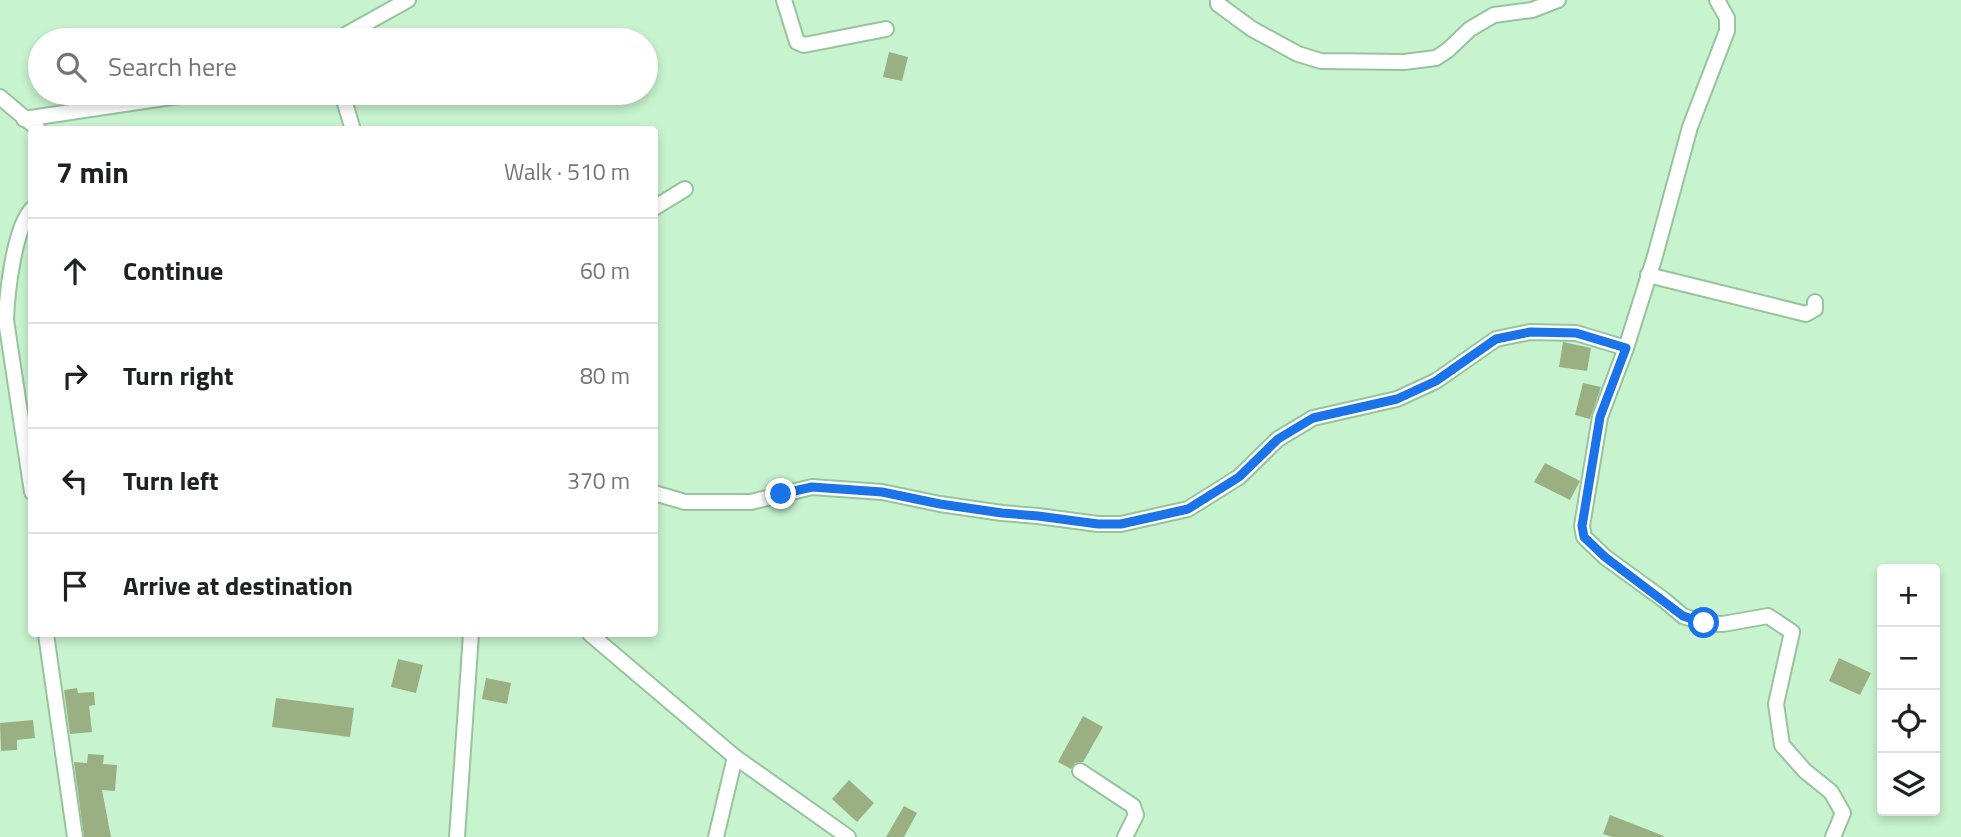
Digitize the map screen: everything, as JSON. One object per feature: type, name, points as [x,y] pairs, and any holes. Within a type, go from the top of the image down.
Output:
[{"type":"street","points":[[358,28],[408,0]]},
{"type":"street","points":[[784,0],[797,42],[804,45],[886,29]]},
{"type":"street","points":[[1218,0],[1218,4],[1252,29],[1309,57],[1321,61],[1404,62],[1436,58],[1470,29],[1493,15],[1532,10],[1558,0]]},
{"type":"street","points":[[1717,0],[1727,18]]},
{"type":"street","points":[[1734,0],[1727,18],[1727,32],[1690,127],[1626,348],[1600,417],[1582,526],[1584,537],[1605,557],[1683,616],[1704,623],[1723,624],[1768,616],[1792,632],[1776,704],[1782,745],[1805,771],[1831,792],[1843,813],[1833,837]]},
{"type":"street","points":[[0,97],[34,126]]},
{"type":"street","points":[[24,119],[118,105]]},
{"type":"street","points":[[346,105],[352,126]]},
{"type":"street","points":[[658,206],[685,189]]},
{"type":"street","points":[[28,216],[20,230],[6,320],[28,466]]},
{"type":"street","points":[[1648,275],[1806,314],[1815,309],[1815,302]]},
{"type":"street","points":[[658,495],[685,502],[751,502],[812,487],[882,492],[1002,513],[1098,524],[1121,524],[1188,509],[1239,477],[1278,439],[1313,418],[1397,399],[1436,381],[1496,339],[1530,332],[1576,333],[1626,348]]},
{"type":"street","points":[[46,637],[75,837]]},
{"type":"street","points":[[457,837],[471,637]]},
{"type":"street","points":[[594,637],[736,757],[848,837]]},
{"type":"street","points":[[716,837],[736,757]]},
{"type":"street","points":[[1080,771],[1133,806],[1136,815],[1125,837]]},
{"type":"building","points":[[889,52],[908,57],[902,81],[883,77]]},
{"type":"building","points":[[1563,342],[1591,348],[1587,371],[1559,367]]},
{"type":"building","points":[[1583,383],[1601,387],[1590,419],[1575,415]]},
{"type":"building","points":[[1545,463],[1580,481],[1570,500],[1534,482]]},
{"type":"building","points":[[1839,658],[1871,673],[1860,695],[1829,681]]},
{"type":"building","points":[[398,659],[423,665],[416,693],[391,687]]},
{"type":"building","points":[[486,678],[511,683],[507,704],[482,699]]},
{"type":"building","points":[[77,688],[78,693],[94,692],[95,705],[89,706],[92,732],[70,734],[64,690]]},
{"type":"building","points":[[276,698],[354,708],[350,737],[272,727]]},
{"type":"building","points":[[1083,716],[1103,727],[1083,762],[1075,763],[1071,769],[1058,762]]},
{"type":"building","points":[[33,720],[35,738],[17,740],[17,750],[1,751],[0,723]]},
{"type":"building","points":[[88,754],[104,755],[103,764],[117,765],[115,791],[102,790],[111,837],[84,837],[74,762],[87,763]]},
{"type":"building","points":[[849,780],[874,803],[857,822],[832,799]]},
{"type":"building","points":[[904,806],[917,813],[904,837],[886,837]]},
{"type":"building","points":[[1610,815],[1664,836],[1612,837],[1603,834]]},
{"type":"route","points":[[781,494],[812,487],[882,492],[1002,513],[1098,524],[1121,524],[1188,509],[1239,477],[1278,439],[1313,418],[1397,399],[1436,381],[1496,339],[1530,332],[1576,333],[1626,348],[1600,417],[1582,526],[1584,537],[1605,557],[1683,616],[1704,623]]}]
